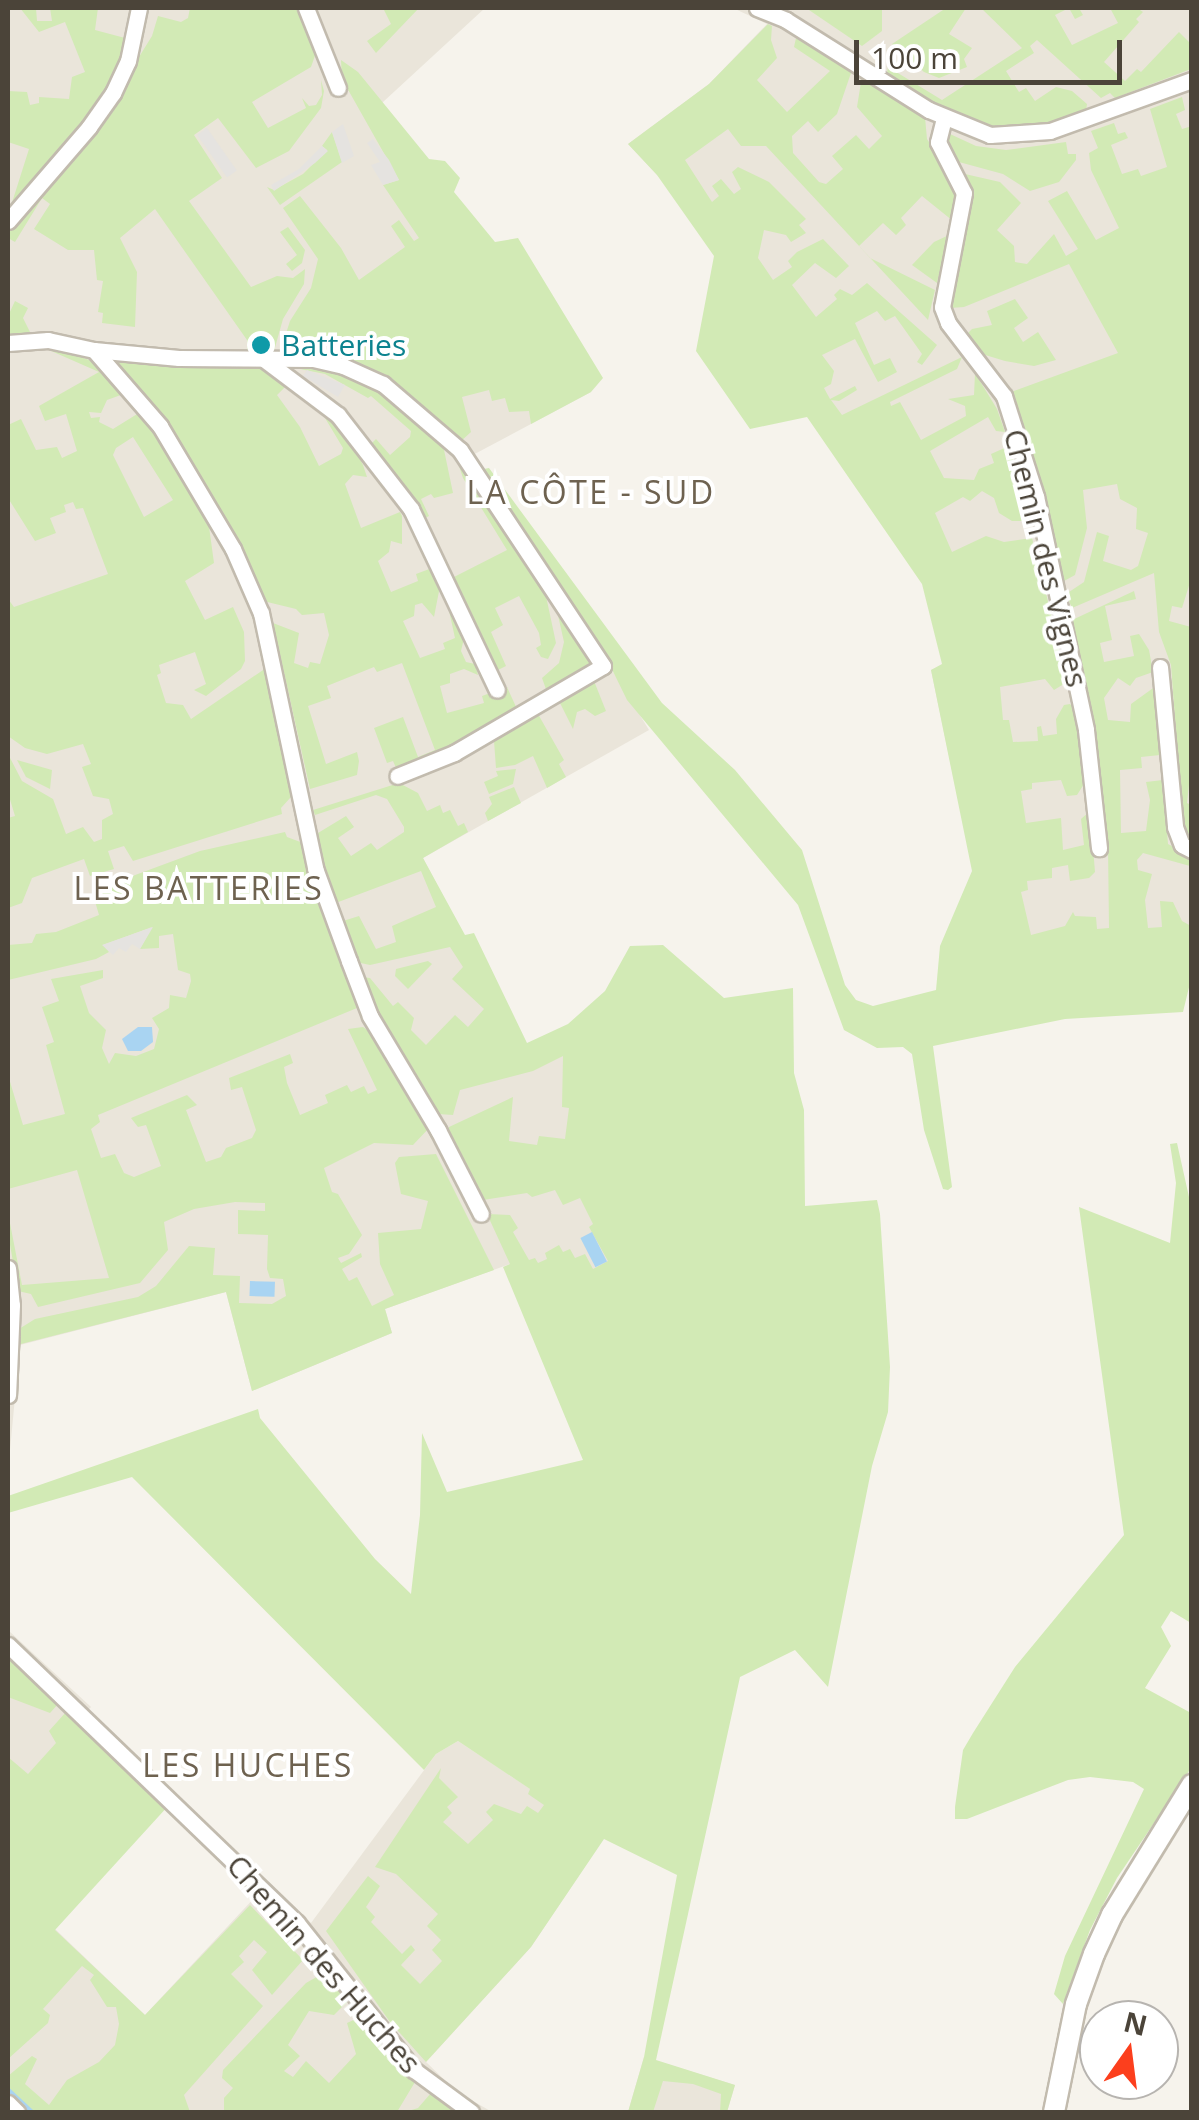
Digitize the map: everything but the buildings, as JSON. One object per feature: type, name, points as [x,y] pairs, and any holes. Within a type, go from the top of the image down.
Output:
[{"type":"street","points":[[8,222],[90,128],[113,92],[128,60],[139,8]]},
{"type":"street","points":[[306,8],[338,88]]},
{"type":"street","points":[[756,8],[786,20],[944,118],[990,135],[1029,135],[1078,123],[1192,80]]},
{"type":"street","name":"Chemin des Vignes","points":[[944,118],[938,142],[959,176],[964,198],[942,307],[948,323],[1004,396],[1036,496],[1086,730],[1099,848]]},
{"type":"street","points":[[8,343],[48,340],[94,350],[179,358],[313,358],[384,384],[460,450],[603,666],[454,754],[397,776]]},
{"type":"street","points":[[94,350],[160,426],[211,508],[240,565],[261,613],[316,868],[359,988],[481,1214]]},
{"type":"street","points":[[261,357],[338,415],[411,509],[497,690]]},
{"type":"street","points":[[1160,667],[1175,828],[1182,844],[1192,850]]},
{"type":"street","points":[[8,1268],[12,1306],[8,1395]]},
{"type":"street","name":"Chemin des Huches","points":[[8,1645],[297,1923],[414,2070],[471,2112]]},
{"type":"street","points":[[1054,2112],[1076,2004],[1094,1954],[1112,1915],[1192,1785]]},
{"type":"street","points":[[8,2104],[18,2112]]},
{"type":"shaded area","points":[[8,8],[485,8],[370,114],[591,392],[469,457],[548,566],[649,730],[423,858],[522,1046],[614,1028],[679,1252],[533,1315],[510,1264],[385,1309],[392,1333],[252,1391],[226,1292],[20,1345],[8,1471]]},
{"type":"shaded area","points":[[733,8],[1191,8],[1191,951],[995,976],[931,670],[952,661],[942,613],[725,247],[628,144],[709,84],[767,24]]},
{"type":"shaded area","points":[[343,124],[354,156],[342,163],[332,132]]},
{"type":"shaded area","points":[[207,128],[237,171],[227,177],[197,135]]},
{"type":"shaded area","points":[[373,139],[399,180],[383,185],[371,165],[380,162],[367,143]]},
{"type":"shaded area","points":[[322,146],[328,151],[274,191],[271,185],[299,169]]},
{"type":"shaded area","points":[[307,370],[345,385],[338,397],[303,376]]},
{"type":"shaded area","points":[[153,927],[140,949],[132,944],[126,952],[119,948],[113,955],[102,945]]},
{"type":"shaded area","points":[[8,1630],[91,1707],[8,1796]]},
{"type":"shaded area","points":[[458,1741],[604,1838],[531,1947],[426,2062],[456,2091],[492,2112],[8,2112],[8,1884],[145,2015],[269,1882],[311,1923],[436,1754]]},
{"type":"shaded area","points":[[644,2057],[735,2085],[727,2112],[628,2112]]},
{"type":"green space","points":[[20,8],[36,8],[37,21],[52,21],[50,8],[98,8],[95,30],[125,38],[127,44],[98,106],[9,212],[29,149],[8,142],[8,91],[27,92],[30,105],[39,103],[39,97],[69,99],[72,77],[85,72],[65,22],[39,32]]},
{"type":"green space","points":[[190,8],[297,8],[318,47],[311,67],[252,102],[268,128],[306,108],[302,98],[309,106],[316,105],[322,95],[321,80],[324,91],[321,108],[289,151],[256,168],[218,118],[194,135],[222,178],[189,201],[251,287],[277,276],[293,278],[305,269],[304,284],[283,319],[274,351],[247,352],[247,340],[155,209],[120,238],[137,272],[135,327],[102,323],[103,313],[98,312],[103,281],[97,280],[94,250],[68,250],[34,229],[50,204],[42,198],[15,242],[8,238],[11,224],[134,65],[152,36],[158,16],[181,22],[188,18]]},
{"type":"green space","points":[[383,8],[419,8],[376,53],[367,41],[391,24]]},
{"type":"green space","points":[[882,8],[882,31],[862,46],[809,10]]},
{"type":"green space","points":[[946,8],[966,8],[949,34],[972,48],[964,59],[967,67],[939,78],[924,72],[892,44]]},
{"type":"green space","points":[[981,8],[1069,8],[1055,15],[1072,45],[1118,23],[1110,8],[1137,8],[1143,12],[1136,19],[1139,22],[1104,62],[1125,81],[1137,69],[1141,72],[1179,32],[1191,44],[1191,69],[1115,98],[1110,93],[1101,98],[1037,40],[1030,46],[1034,53],[1006,71],[1019,92],[1026,88],[1035,101],[1056,87],[1072,91],[1087,104],[1086,111],[1053,122],[996,127],[936,105],[887,73],[888,67],[942,100],[1022,48]]},
{"type":"green space","points":[[1069,8],[1079,8],[1083,15],[1075,19]]},
{"type":"green space","points":[[768,24],[772,26],[771,40],[777,58],[757,80],[787,112],[830,71],[794,47],[796,38],[852,70],[837,114],[818,132],[808,121],[792,136],[793,153],[819,182],[826,184],[843,169],[832,156],[856,135],[869,149],[882,136],[857,107],[862,76],[925,117],[927,139],[951,175],[958,197],[953,221],[922,196],[901,218],[906,225],[896,235],[883,223],[859,246],[766,146],[741,146],[728,129],[685,160],[712,202],[719,196],[712,186],[721,179],[734,194],[741,189],[732,172],[738,167],[769,182],[806,219],[799,225],[806,233],[791,242],[786,235],[764,230],[758,258],[773,280],[792,267],[788,261],[797,252],[823,239],[849,266],[836,278],[815,263],[792,285],[816,317],[837,299],[834,295],[840,289],[852,295],[867,283],[937,345],[922,365],[917,362],[922,354],[895,316],[885,321],[877,311],[855,323],[874,365],[890,358],[897,372],[878,382],[855,339],[822,355],[834,371],[831,384],[824,388],[830,399],[855,386],[857,390],[839,401],[831,400],[842,415],[962,357],[957,369],[890,402],[891,406],[900,402],[921,440],[966,416],[965,406],[948,399],[974,395],[975,373],[997,409],[1005,432],[996,431],[988,417],[930,451],[944,478],[974,480],[979,469],[994,463],[991,454],[1009,446],[1029,521],[1012,521],[999,513],[994,498],[982,491],[970,501],[963,497],[935,513],[952,552],[986,536],[1004,542],[1032,538],[1052,617],[1058,615],[1067,682],[1054,690],[1045,679],[1000,687],[1003,720],[1009,720],[1013,742],[1038,741],[1037,727],[1041,726],[1043,736],[1057,734],[1056,719],[1064,705],[1070,704],[1078,712],[1084,784],[1077,795],[1067,796],[1061,780],[1032,783],[1032,789],[1021,791],[1026,823],[1061,818],[1063,850],[1084,845],[1081,819],[1090,811],[1095,872],[1089,878],[1070,881],[1068,865],[1052,868],[1052,878],[1027,881],[1028,890],[1021,892],[1031,935],[1065,926],[1073,912],[1075,916],[1096,917],[1097,929],[1109,928],[1108,847],[1092,723],[1070,621],[1134,591],[1136,599],[1105,606],[1112,640],[1100,643],[1104,662],[1134,656],[1130,636],[1139,634],[1149,650],[1153,672],[1136,678],[1130,686],[1118,678],[1104,698],[1108,720],[1130,722],[1131,704],[1156,686],[1160,755],[1141,757],[1142,768],[1120,770],[1121,833],[1146,831],[1150,800],[1146,782],[1163,780],[1168,844],[1191,856],[1190,866],[1143,853],[1137,860],[1138,870],[1152,874],[1145,900],[1148,928],[1162,927],[1160,901],[1173,902],[1182,921],[1191,926],[1191,979],[1183,1012],[1065,1019],[933,1046],[952,1187],[948,1190],[943,1189],[924,1130],[912,1054],[903,1047],[877,1048],[844,1030],[798,905],[627,700],[602,649],[526,533],[479,470],[489,468],[662,703],[735,770],[802,850],[845,985],[856,1000],[873,1006],[936,990],[940,946],[972,871],[931,670],[942,664],[922,584],[807,417],[750,429],[696,351],[714,256],[657,175],[628,144],[709,84]]},
{"type":"green space","points":[[341,60],[358,72],[429,159],[445,161],[460,178],[454,192],[495,242],[518,238],[603,378],[591,392],[531,424],[529,411],[509,412],[505,398],[492,401],[489,390],[462,397],[471,432],[460,442],[408,395],[372,372],[328,355],[335,350],[334,343],[318,343],[311,353],[280,352],[290,321],[311,288],[318,259],[283,208],[300,196],[341,248],[359,280],[405,247],[391,226],[399,220],[414,241],[419,238],[383,185],[399,180],[342,79]]},
{"type":"green space","points":[[1182,97],[1185,110],[1176,114],[1182,129],[1192,126],[1192,576],[1182,608],[1172,606],[1169,621],[1191,627],[1192,757],[1187,803],[1191,805],[1191,837],[1183,827],[1171,665],[1159,632],[1154,573],[1072,608],[1066,594],[1084,582],[1097,532],[1109,536],[1103,561],[1131,570],[1138,566],[1148,533],[1136,529],[1137,508],[1120,499],[1117,484],[1083,490],[1087,528],[1075,575],[1064,581],[1042,484],[1011,392],[1118,353],[1069,264],[964,307],[950,308],[972,204],[965,174],[1000,182],[1021,203],[997,230],[1014,246],[1015,262],[1027,264],[1054,234],[1066,256],[1078,249],[1048,201],[1067,191],[1096,240],[1119,228],[1091,170],[1089,153],[1098,148],[1091,131],[1114,123],[1118,134],[1125,132],[1128,138],[1111,145],[1122,174],[1138,169],[1141,176],[1167,167],[1150,109]]},
{"type":"green space","points":[[332,132],[342,162],[280,205],[267,187],[274,190],[303,174],[327,150],[322,146]]},
{"type":"green space","points":[[950,134],[976,146],[1006,150],[1066,142],[1068,154],[1076,154],[1076,160],[1059,182],[1030,191],[1003,174],[959,162],[944,142]]},
{"type":"green space","points":[[288,227],[305,250],[302,263],[292,271],[286,264],[297,255],[280,232]]},
{"type":"green space","points":[[949,235],[937,283],[912,265],[934,242]]},
{"type":"green space","points":[[871,258],[935,290],[928,320]]},
{"type":"green space","points":[[1015,299],[1028,318],[1014,328],[1023,342],[1038,332],[1056,360],[1034,366],[1005,361],[982,354],[966,335],[972,329],[992,325],[987,311]]},
{"type":"green space","points":[[15,301],[28,308],[23,318],[32,336],[8,337],[8,316]]},
{"type":"green space","points":[[54,347],[100,364],[129,392],[107,400],[101,413],[89,412],[91,418],[100,417],[99,422],[113,429],[142,411],[207,512],[214,563],[185,581],[205,620],[233,607],[244,632],[245,661],[241,669],[206,696],[194,690],[206,684],[195,652],[159,665],[161,673],[157,675],[166,703],[183,705],[191,719],[266,668],[291,797],[281,808],[282,814],[133,861],[124,846],[108,851],[114,869],[90,876],[84,859],[32,878],[22,903],[8,908],[8,818],[15,816],[8,793],[8,754],[22,781],[53,799],[66,834],[83,827],[94,842],[102,839],[102,820],[113,814],[109,799],[93,796],[82,767],[91,764],[83,744],[47,754],[25,748],[8,736],[8,599],[14,607],[108,574],[83,508],[76,509],[73,502],[64,505],[66,512],[50,518],[56,533],[35,541],[8,498],[8,425],[21,419],[36,450],[57,447],[62,458],[77,451],[66,414],[45,421],[39,406],[99,372],[49,350]],"holes":[[[133,437],[173,500],[144,517],[113,455],[116,448]]]},
{"type":"green space","points":[[114,358],[253,362],[288,384],[277,395],[300,427],[319,466],[341,454],[343,448],[316,403],[352,444],[363,465],[367,477],[353,475],[345,484],[361,528],[400,512],[402,516],[402,544],[391,541],[389,552],[378,561],[391,592],[418,581],[416,574],[432,568],[440,586],[434,617],[422,603],[415,605],[414,616],[403,621],[420,658],[445,649],[443,643],[455,638],[448,606],[451,604],[465,634],[461,651],[466,662],[475,664],[478,675],[464,669],[450,674],[450,683],[440,686],[447,713],[484,703],[482,696],[507,687],[517,709],[470,738],[397,770],[393,761],[387,763],[374,728],[403,717],[418,757],[435,750],[402,663],[377,672],[374,667],[327,686],[331,698],[308,706],[326,764],[357,752],[359,761],[357,775],[310,789],[273,623],[299,633],[294,663],[308,668],[310,662],[320,664],[329,635],[324,613],[302,615],[296,609],[259,600],[159,416]]},
{"type":"green space","points":[[295,362],[348,374],[386,394],[443,445],[453,493],[434,498],[431,494],[421,499],[429,516],[423,519],[370,445],[376,439],[390,455],[410,437],[411,431],[371,396],[368,398],[325,374],[290,367]]},
{"type":"green space","points":[[456,457],[543,582],[556,643],[548,659],[541,657],[536,648],[541,645],[539,633],[519,596],[495,608],[503,625],[491,632],[506,666],[498,670],[454,577],[507,550],[463,478]]},
{"type":"green space","points":[[553,593],[594,664],[547,692],[542,678],[559,663],[564,642]]},
{"type":"green space","points":[[594,681],[606,711],[595,716],[585,709],[577,712],[573,729],[560,703],[538,714],[564,760],[559,764],[566,777],[547,788],[533,756],[515,765],[496,768],[494,741],[476,748],[573,688]]},
{"type":"green space","points":[[17,760],[52,770],[50,789],[26,777]]},
{"type":"green space","points":[[516,769],[513,784],[489,794],[484,782],[498,776],[496,771]]},
{"type":"green space","points":[[399,783],[418,793],[427,811],[440,805],[443,813],[450,810],[458,826],[464,823],[468,832],[423,858],[465,935],[474,933],[527,1043],[568,1024],[605,991],[630,946],[663,945],[724,998],[793,988],[794,1073],[804,1110],[805,1206],[877,1200],[890,1367],[888,1412],[872,1466],[828,1687],[795,1650],[740,1677],[656,2060],[735,2085],[727,2112],[720,2112],[721,2094],[693,2084],[663,2081],[653,2112],[628,2112],[644,2057],[677,1875],[604,1839],[531,1947],[426,2062],[390,2022],[326,1931],[368,1876],[380,1886],[366,1907],[375,1917],[371,1922],[402,1954],[411,1945],[415,1950],[401,1965],[420,1984],[442,1961],[432,1950],[441,1940],[427,1926],[438,1914],[396,1874],[375,1867],[441,1768],[439,1778],[458,1797],[447,1807],[452,1813],[443,1822],[468,1844],[493,1820],[486,1812],[494,1804],[521,1814],[527,1806],[538,1813],[544,1805],[528,1794],[530,1789],[458,1741],[436,1754],[424,1770],[132,1477],[8,1513],[8,1496],[258,1409],[260,1418],[375,1559],[411,1594],[420,1515],[422,1433],[447,1492],[583,1460],[503,1267],[510,1264],[487,1214],[510,1215],[518,1228],[513,1232],[529,1260],[535,1258],[538,1263],[547,1259],[545,1253],[559,1245],[563,1252],[570,1249],[575,1258],[585,1254],[593,1269],[608,1261],[589,1227],[593,1224],[580,1198],[563,1205],[555,1190],[532,1197],[527,1193],[483,1200],[445,1136],[449,1127],[513,1097],[509,1141],[537,1145],[539,1136],[565,1139],[569,1108],[562,1107],[563,1056],[533,1071],[460,1090],[453,1115],[438,1114],[423,1100],[361,977],[370,978],[393,1006],[398,1002],[414,1018],[411,1030],[426,1045],[455,1015],[468,1027],[484,1009],[452,979],[463,967],[450,947],[370,965],[356,962],[343,928],[343,921],[359,916],[376,949],[396,942],[392,926],[436,907],[421,871],[333,904],[322,868],[318,833],[346,816],[354,827],[338,838],[351,856],[371,843],[377,850],[404,832],[404,827],[387,799],[376,795],[315,815],[313,810]]},
{"type":"green space","points":[[514,787],[521,803],[488,821],[485,813],[492,804],[489,797]]},
{"type":"green space","points":[[285,832],[287,837],[303,843],[357,1008],[98,1115],[100,1122],[91,1129],[101,1158],[115,1154],[124,1173],[134,1177],[161,1166],[146,1125],[138,1127],[131,1118],[187,1095],[197,1105],[186,1110],[206,1162],[221,1157],[226,1148],[252,1138],[256,1130],[242,1087],[231,1090],[229,1078],[290,1054],[293,1063],[284,1067],[300,1115],[328,1103],[325,1095],[347,1085],[351,1092],[364,1086],[368,1094],[377,1090],[348,1029],[363,1027],[376,1036],[431,1126],[413,1145],[374,1143],[324,1168],[332,1192],[338,1194],[362,1235],[349,1254],[338,1258],[341,1263],[361,1253],[362,1257],[342,1269],[349,1281],[357,1277],[372,1306],[394,1295],[380,1264],[378,1233],[421,1229],[428,1201],[401,1194],[395,1163],[399,1157],[436,1154],[494,1270],[385,1309],[392,1333],[252,1391],[226,1292],[17,1345],[19,1329],[35,1319],[138,1297],[156,1286],[189,1246],[215,1248],[213,1275],[240,1276],[239,1303],[272,1304],[286,1296],[283,1279],[270,1278],[267,1269],[268,1235],[238,1234],[238,1210],[265,1211],[265,1203],[235,1202],[194,1209],[164,1222],[168,1250],[140,1283],[38,1307],[31,1294],[18,1291],[8,1233],[8,1213],[22,1285],[109,1278],[77,1170],[8,1189],[8,1075],[23,1125],[65,1114],[46,1045],[54,1042],[42,1007],[59,1001],[51,979],[103,970],[103,978],[80,986],[89,1013],[106,1030],[102,1048],[109,1064],[115,1053],[136,1056],[154,1049],[159,1029],[152,1018],[169,1008],[170,995],[186,998],[191,981],[190,974],[178,970],[173,934],[159,936],[159,948],[140,949],[152,927],[103,945],[109,952],[96,959],[8,980],[8,945],[32,943],[36,934],[56,932],[99,915],[92,891],[200,851]]},
{"type":"green space","points":[[428,961],[432,964],[408,989],[395,976],[396,969]]},
{"type":"green space","points":[[1177,1143],[1191,1206],[1191,1623],[1171,1611],[1161,1627],[1171,1646],[1145,1688],[1191,1713],[1191,1768],[1117,1878],[1090,1930],[1063,2004],[1054,1994],[1065,1956],[1144,1789],[1133,1782],[1090,1777],[1068,1780],[967,1819],[955,1819],[955,1807],[963,1750],[973,1733],[1015,1667],[1124,1535],[1079,1207],[1170,1243],[1176,1183],[1170,1144]]},
{"type":"green space","points":[[8,1655],[59,1703],[50,1713],[8,1697]]},
{"type":"green space","points":[[66,1712],[169,1805],[55,1930],[145,2015],[250,1905],[303,1960],[272,1995],[252,1970],[267,1952],[254,1940],[239,1956],[244,1962],[231,1974],[263,2006],[184,2095],[190,2112],[27,2112],[8,2094],[8,2076],[32,2056],[37,2059],[25,2084],[49,2105],[67,2080],[99,2062],[115,2045],[119,2024],[116,2007],[107,2007],[90,1980],[94,1975],[82,1966],[43,2009],[50,2015],[48,2023],[8,2059],[8,1757],[28,1774],[56,1743],[49,1731]]},
{"type":"green space","points":[[329,1970],[350,1999],[334,2015],[309,2011],[288,2045],[300,2056],[284,2071],[293,2077],[306,2061],[329,2083],[356,2054],[347,2023],[362,2016],[415,2082],[397,2112],[224,2112],[224,2098],[233,2088],[222,2078],[223,2070],[306,1983]]},
{"type":"green space","points":[[431,2093],[459,2112],[405,2112],[418,2108]]},
{"type":"water","points":[[138,1027],[152,1027],[153,1042],[141,1051],[128,1051],[122,1039]]},
{"type":"water","points":[[592,1232],[607,1261],[595,1267],[580,1238]]},
{"type":"water","points":[[250,1281],[275,1282],[274,1297],[249,1296]]},
{"type":"waterway","points":[[8,2090],[32,2112]]},
{"type":"place","name":"Batteries","points":[[261,345]]},
{"type":"district","name":"LA CÔTE - SUD","points":[[591,492]]},
{"type":"district","name":"LES BATTERIES","points":[[199,888]]},
{"type":"district","name":"LES HUCHES","points":[[248,1765]]}]
